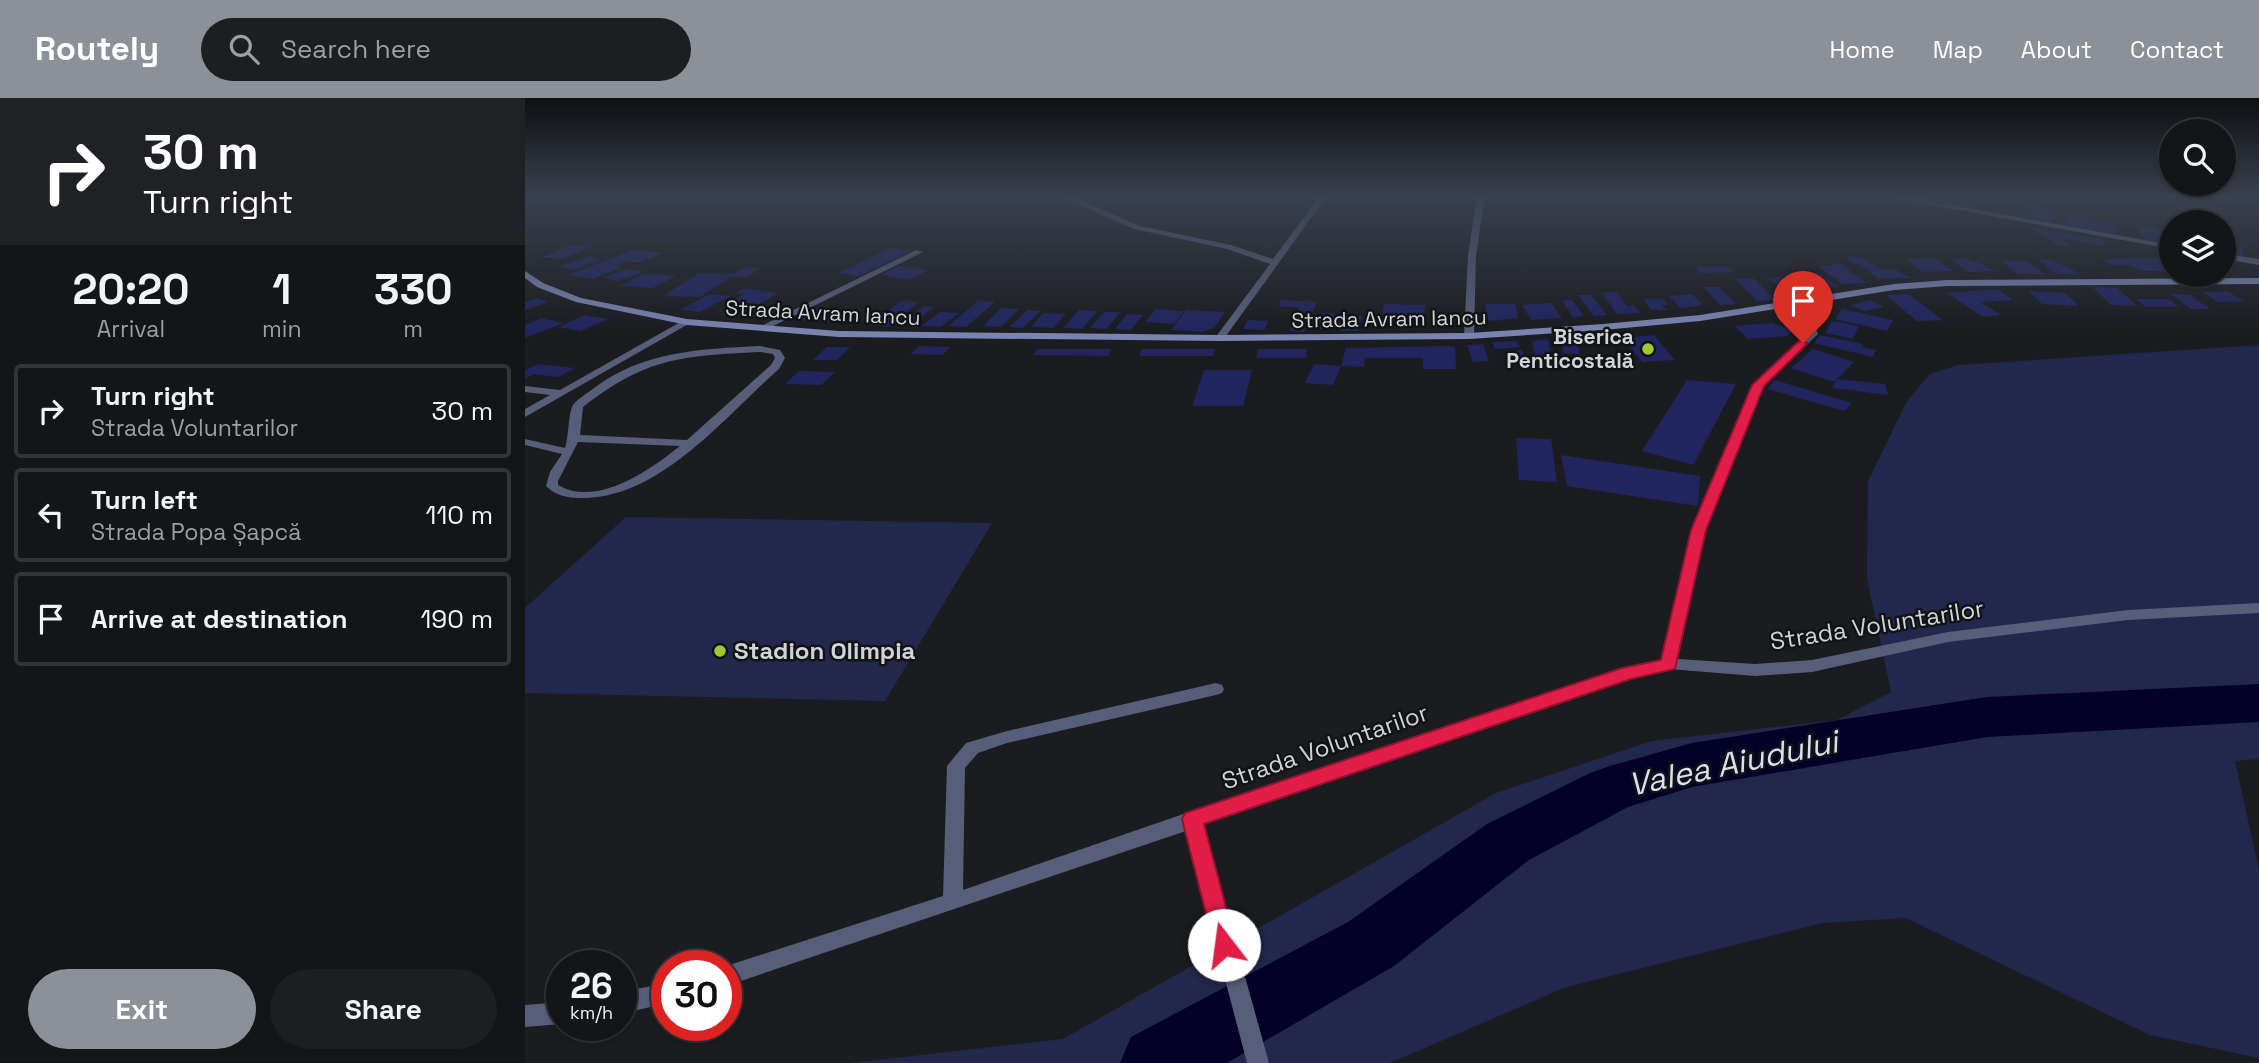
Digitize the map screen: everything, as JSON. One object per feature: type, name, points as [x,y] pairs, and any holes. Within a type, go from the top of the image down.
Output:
[{"type":"main road","name":"Strada Avram Iancu","points":[[525,274],[540,285],[579,300],[687,322],[938,337],[1469,336],[1700,318],[1894,287],[1947,283],[2259,281]]},
{"type":"street","points":[[1202,241],[1234,246],[1275,263]]},
{"type":"street","points":[[1220,338],[1291,241]]},
{"type":"street","points":[[1469,336],[1474,241]]},
{"type":"street","points":[[2138,241],[2159,245]]},
{"type":"street","points":[[762,328],[919,252]]},
{"type":"street","points":[[2236,258],[2259,262]]},
{"type":"street","points":[[1669,664],[1699,530],[1758,385],[1813,334],[1814,327],[1792,305]]},
{"type":"street","points":[[525,414],[687,322]]},
{"type":"street","points":[[759,349],[776,352],[780,358],[775,367],[687,443],[652,473],[634,483],[586,495],[565,494],[552,486],[551,479],[569,452],[574,438],[578,406],[631,367],[645,361],[686,352],[759,349]]},
{"type":"street","points":[[525,389],[559,393]]},
{"type":"street","points":[[574,438],[687,443]]},
{"type":"street","points":[[525,442],[569,452]]},
{"type":"street","name":"Strada Voluntarilor","points":[[742,971],[1629,673],[1669,664],[1755,670],[1812,666],[1948,637],[2128,615],[2259,608]]},
{"type":"street","points":[[953,902],[956,766],[972,748],[1007,737],[1216,689]]},
{"type":"street","points":[[1192,819],[1217,922],[1258,1063]]},
{"type":"street","points":[[525,1016],[546,1014]]},
{"type":"shaded area","points":[[2259,345],[2259,759],[2235,761],[2259,870],[2259,1058],[2150,1035],[1906,918],[1822,923],[1566,987],[1390,1063],[851,1063],[1063,1039],[1496,793],[1652,741],[1837,720],[1891,692],[1867,579],[1868,481],[1907,401],[1930,374],[1958,365]]},
{"type":"shaded area","name":"Stadion Olimpia","points":[[626,517],[992,523],[885,701],[525,693],[525,608]]},
{"type":"building","points":[[2051,241],[2065,241],[2072,246],[2059,246]]},
{"type":"building","points":[[2077,241],[2105,241],[2104,246]]},
{"type":"building","points":[[571,245],[591,247],[562,259],[543,257]]},
{"type":"building","points":[[2236,246],[2241,247],[2245,257],[2236,256]]},
{"type":"building","points":[[890,248],[910,251],[859,276],[839,273]]},
{"type":"building","points":[[635,249],[663,253],[638,263],[626,261],[614,266],[622,267],[593,279],[569,275]]},
{"type":"building","points":[[590,256],[601,260],[571,270],[560,266]]},
{"type":"building","points":[[1845,257],[1861,257],[1882,270],[1895,269],[1911,278],[1878,279],[1860,264],[1853,264]]},
{"type":"building","points":[[1935,258],[1952,271],[1922,272],[1906,259]]},
{"type":"building","points":[[1964,258],[1994,271],[1968,272],[1950,259]]},
{"type":"building","points":[[2159,258],[2159,271],[2140,271],[2130,265],[2111,265],[2101,259]]},
{"type":"building","points":[[2037,259],[2051,260],[2081,274],[2056,274]]},
{"type":"building","points":[[2001,261],[2027,261],[2044,274],[2018,274]]},
{"type":"building","points":[[1841,264],[1866,283],[1842,284],[1818,266]]},
{"type":"building","points":[[898,266],[928,270],[910,280],[881,275]]},
{"type":"building","points":[[1728,266],[1733,272],[1699,273],[1695,267]]},
{"type":"building","points":[[745,267],[759,268],[746,277],[731,277],[700,297],[663,296],[699,273],[735,274]]},
{"type":"building","points":[[629,269],[643,272],[617,281],[604,277]]},
{"type":"building","points":[[1800,272],[1821,289],[1807,292],[1785,273]]},
{"type":"building","points":[[1818,272],[1838,287],[1824,288],[1805,273]]},
{"type":"building","points":[[644,274],[676,276],[652,288],[620,286]]},
{"type":"building","points":[[1780,277],[1801,293],[1789,294],[1768,278]]},
{"type":"building","points":[[1753,278],[1775,300],[1757,301],[1735,279]]},
{"type":"building","points":[[1703,287],[1719,287],[1736,304],[1720,305]]},
{"type":"building","points":[[2092,287],[2117,288],[2137,306],[2111,305]]},
{"type":"building","points":[[743,289],[778,293],[755,307],[770,308],[755,317],[721,315],[734,307],[724,306],[744,294],[736,293]]},
{"type":"building","points":[[1997,289],[2013,300],[1980,302],[2001,315],[1983,317],[1947,293]]},
{"type":"building","points":[[2029,291],[2065,293],[2079,306],[2042,304]]},
{"type":"building","points":[[1617,292],[1627,306],[1634,305],[1640,313],[1617,314],[1602,293]]},
{"type":"building","points":[[2202,292],[2228,292],[2244,301],[2218,302]]},
{"type":"building","points":[[710,294],[730,296],[700,312],[680,310]]},
{"type":"building","points":[[1692,294],[1702,304],[1700,306],[1680,308],[1669,296]]},
{"type":"building","points":[[1909,294],[1942,320],[1917,321],[1886,295]]},
{"type":"building","points":[[2171,294],[2190,295],[2210,309],[2191,309]]},
{"type":"building","points":[[1578,295],[1591,295],[1607,315],[1594,316]]},
{"type":"building","points":[[537,298],[548,302],[525,310],[525,302]]},
{"type":"building","points":[[1663,298],[1668,305],[1662,305],[1666,310],[1651,310],[1643,299]]},
{"type":"building","points":[[2136,299],[2168,299],[2179,307],[2146,307]]},
{"type":"building","points":[[1281,300],[1317,302],[1304,332],[1289,331],[1300,307],[1279,307]]},
{"type":"building","points":[[1572,300],[1584,316],[1573,317],[1562,301]]},
{"type":"building","points":[[1871,300],[1884,307],[1863,311],[1850,305]]},
{"type":"building","points":[[901,301],[919,302],[888,327],[869,325]]},
{"type":"building","points":[[978,301],[995,302],[966,327],[948,326]]},
{"type":"building","points":[[1551,303],[1562,318],[1531,320],[1522,305]]},
{"type":"building","points":[[1384,304],[1425,305],[1424,318],[1382,316]]},
{"type":"building","points":[[1485,304],[1515,304],[1518,318],[1488,321]]},
{"type":"building","points":[[924,306],[934,307],[911,326],[899,325]]},
{"type":"building","points":[[814,308],[861,310],[846,323],[798,320]]},
{"type":"building","points":[[1001,308],[1019,309],[1001,327],[983,326]]},
{"type":"building","points":[[1156,309],[1184,311],[1174,324],[1145,322]]},
{"type":"building","points":[[1842,309],[1893,320],[1887,331],[1835,319]]},
{"type":"building","points":[[1027,310],[1041,311],[1023,328],[1009,327]]},
{"type":"building","points":[[1079,310],[1098,311],[1082,329],[1063,328]]},
{"type":"building","points":[[1186,310],[1225,312],[1215,327],[1203,332],[1171,330]]},
{"type":"building","points":[[940,312],[959,313],[941,327],[921,326]]},
{"type":"building","points":[[1104,312],[1120,312],[1107,329],[1090,328]]},
{"type":"building","points":[[1043,313],[1065,314],[1054,328],[1031,327]]},
{"type":"building","points":[[1321,313],[1337,314],[1331,329],[1314,329]]},
{"type":"building","points":[[1127,314],[1143,315],[1131,330],[1115,329]]},
{"type":"building","points":[[585,315],[608,319],[581,331],[558,327]]},
{"type":"building","points":[[1344,316],[1362,316],[1358,331],[1340,331]]},
{"type":"building","points":[[541,318],[564,323],[525,338],[525,325]]},
{"type":"building","points":[[1248,320],[1268,321],[1264,330],[1243,329]]},
{"type":"building","points":[[1832,321],[1859,326],[1853,339],[1825,333]]},
{"type":"building","points":[[1772,323],[1792,330],[1787,336],[1748,339],[1734,326]]},
{"type":"building","name":"Biserica Penticostală","points":[[1654,335],[1675,360],[1642,362],[1623,338]]},
{"type":"building","points":[[1820,335],[1863,344],[1862,347],[1876,350],[1873,357],[1814,343]]},
{"type":"building","points":[[1561,337],[1577,337],[1579,354],[1563,353]]},
{"type":"building","points":[[1548,339],[1552,361],[1535,361],[1532,341]]},
{"type":"building","points":[[1516,341],[1520,347],[1495,349],[1492,342]]},
{"type":"building","points":[[1483,344],[1489,361],[1473,362],[1467,345]]},
{"type":"building","points":[[919,346],[950,347],[943,355],[911,354]]},
{"type":"building","points":[[827,347],[850,347],[837,360],[813,360]]},
{"type":"building","points":[[1455,347],[1456,369],[1423,369],[1423,358],[1365,358],[1364,367],[1341,366],[1346,348]]},
{"type":"building","points":[[1037,349],[1112,349],[1108,356],[1033,355]]},
{"type":"building","points":[[1142,349],[1215,349],[1213,356],[1139,356]]},
{"type":"building","points":[[1258,349],[1307,349],[1306,358],[1256,358]]},
{"type":"building","points":[[1813,349],[1854,362],[1834,382],[1791,368]]},
{"type":"building","points":[[1522,350],[1526,360],[1510,361],[1506,351]]},
{"type":"building","points":[[538,364],[575,368],[558,377],[534,374],[525,379],[525,370]]},
{"type":"building","points":[[1314,364],[1341,366],[1333,385],[1305,383]]},
{"type":"building","points":[[1204,370],[1252,370],[1243,406],[1192,406]]},
{"type":"building","points":[[799,371],[835,372],[821,385],[785,384]]},
{"type":"building","points":[[1837,379],[1885,384],[1888,395],[1832,388]]},
{"type":"building","points":[[1687,380],[1736,384],[1693,465],[1642,451]]},
{"type":"building","points":[[1775,380],[1852,403],[1845,411],[1767,389]]},
{"type":"building","points":[[1516,438],[1551,439],[1557,482],[1519,480]]},
{"type":"building","points":[[1561,455],[1700,476],[1698,506],[1567,486]]},
{"type":"waterway","name":"Valea Aiudului","points":[[1157,1063],[1371,944],[1508,842],[1610,789],[1692,765],[1987,717],[2259,703]]},
{"type":"place","name":"Biserica Penticostală","points":[[1648,349]]},
{"type":"place","name":"Stadion Olimpia","points":[[720,651]]},
{"type":"route","points":[[1224,945],[1192,819],[1629,673],[1669,664],[1699,530],[1758,385],[1803,343]]}]
